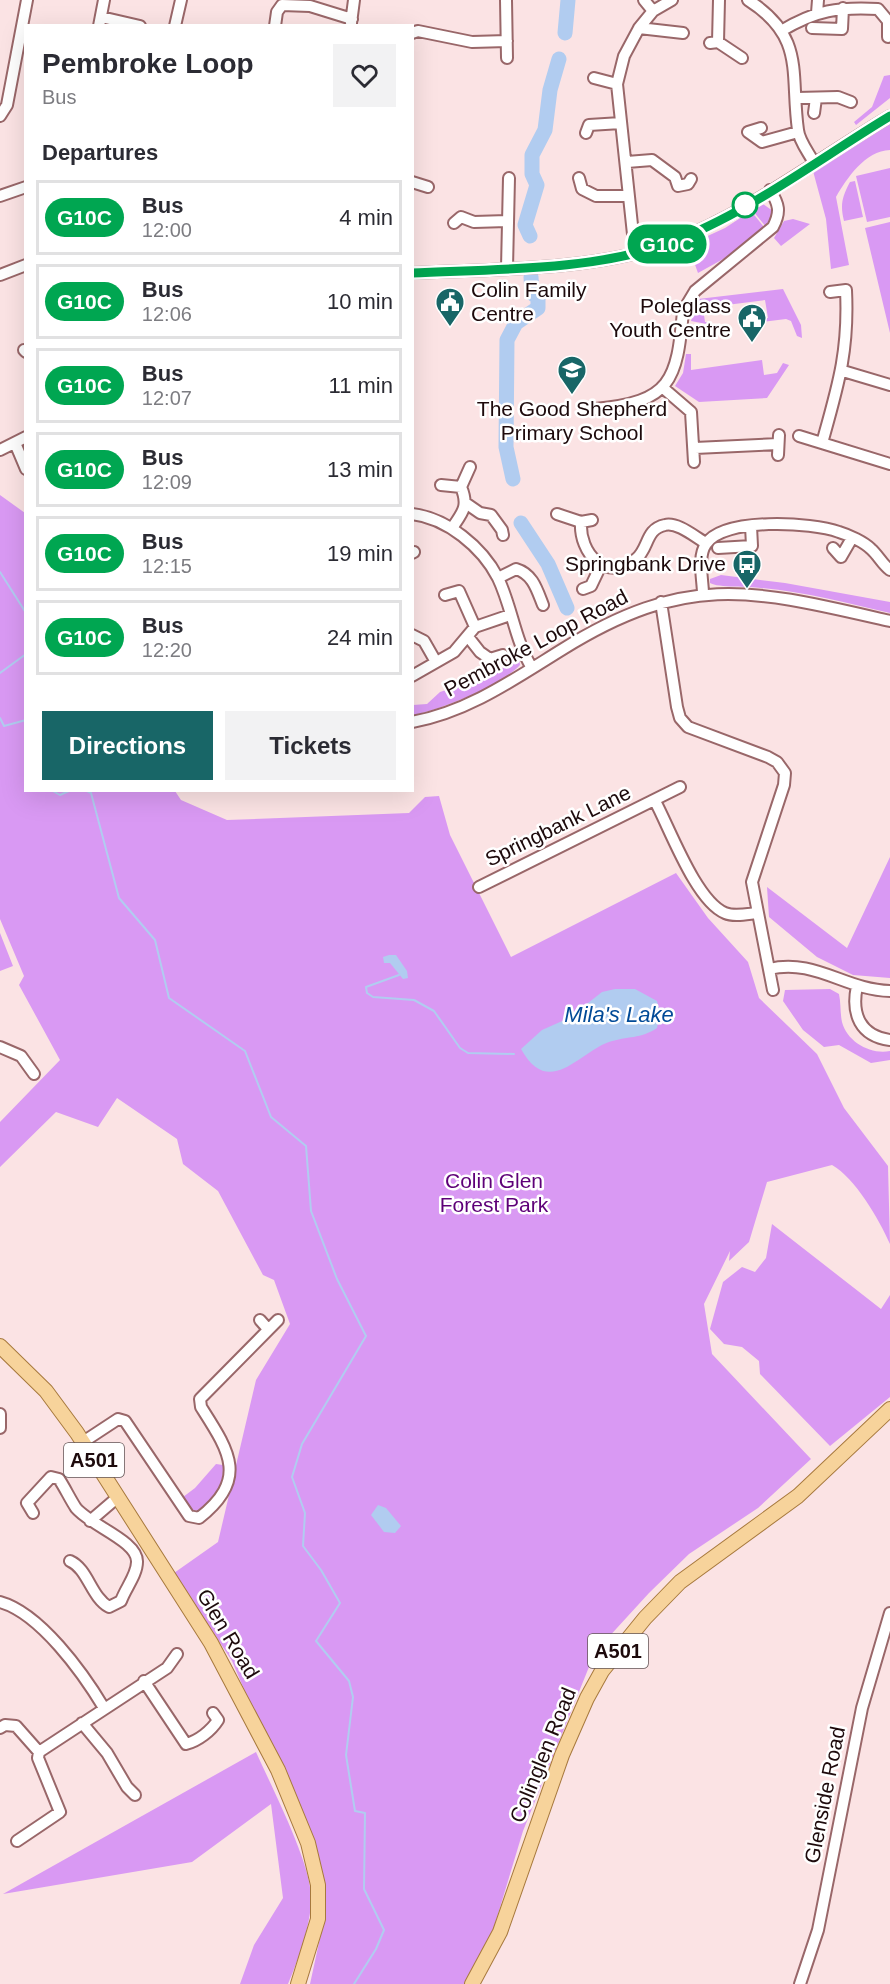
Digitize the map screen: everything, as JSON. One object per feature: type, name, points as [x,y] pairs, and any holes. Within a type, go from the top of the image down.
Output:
[{"type":"main road","name":"Glen Road","points":[[0,1346],[46,1392],[83,1442],[227,1671],[270,1753],[301,1824],[315,1868],[319,1903],[315,1931],[298,1984]]},
{"type":"main road","name":"Colinglen Road","points":[[472,1984],[500,1932],[562,1755],[587,1698],[602,1671],[645,1618],[680,1582],[798,1496],[890,1409]]},
{"type":"street","points":[[0,116],[7,105],[27,0]]},
{"type":"street","points":[[104,0],[100,21],[124,24]]},
{"type":"street","points":[[176,24],[181,0]]},
{"type":"street","points":[[275,24],[277,12],[282,5],[310,6],[351,22],[354,0]]},
{"type":"street","points":[[506,0],[507,58]]},
{"type":"street","points":[[644,0],[653,11]]},
{"type":"street","points":[[635,253],[617,84],[624,56],[639,28],[653,11],[672,0]]},
{"type":"street","points":[[718,0],[714,43],[742,58]]},
{"type":"street","points":[[748,0],[764,10],[781,32],[795,73],[798,132],[814,163]]},
{"type":"street","points":[[817,13],[818,0]]},
{"type":"street","points":[[781,32],[817,13],[878,5],[888,21],[888,37]]},
{"type":"street","points":[[812,28],[842,28],[843,8]]},
{"type":"street","points":[[639,28],[683,33]]},
{"type":"street","points":[[414,32],[418,31],[472,42],[507,41]]},
{"type":"street","points":[[594,78],[617,84]]},
{"type":"street","points":[[797,98],[838,97],[851,102]]},
{"type":"street","points":[[814,113],[816,98]]},
{"type":"street","points":[[414,273],[597,260],[668,244],[712,224],[890,116]]},
{"type":"street","points":[[586,133],[589,125],[621,123]]},
{"type":"street","points":[[761,128],[748,132],[762,142],[798,132]]},
{"type":"street","points":[[627,162],[652,160],[675,177],[678,186],[688,184],[691,179]]},
{"type":"street","points":[[507,268],[510,178]]},
{"type":"street","points":[[579,178],[582,189],[596,196],[629,196]]},
{"type":"street","points":[[414,186],[428,187]]},
{"type":"street","points":[[0,196],[24,188]]},
{"type":"street","points":[[595,409],[644,401],[662,387],[675,368],[683,310],[692,293],[761,239],[773,227],[780,215],[778,202],[770,190]]},
{"type":"street","points":[[457,216],[474,222],[507,221]]},
{"type":"street","points":[[0,275],[24,267]]},
{"type":"street","points":[[822,443],[843,370],[846,344],[846,291],[830,292]]},
{"type":"street","points":[[843,370],[890,385]]},
{"type":"street","points":[[662,387],[691,412],[695,448],[694,462]]},
{"type":"street","points":[[799,436],[890,464]]},
{"type":"street","points":[[0,450],[24,438]]},
{"type":"street","points":[[15,443],[24,464]]},
{"type":"street","points":[[695,448],[779,445]]},
{"type":"street","points":[[470,467],[461,487],[467,504],[480,513],[491,515],[503,535]]},
{"type":"street","points":[[441,485],[461,487]]},
{"type":"street","points":[[452,528],[467,504]]},
{"type":"street","points":[[414,514],[438,520],[452,528],[484,558],[498,578],[510,615],[532,668]]},
{"type":"street","points":[[557,514],[586,521],[580,538],[590,556],[601,565],[618,567],[637,559],[654,529],[666,524],[677,526],[706,543]]},
{"type":"street","points":[[703,594],[702,554],[706,543],[719,532],[751,526],[787,524],[820,527],[852,538],[871,548],[890,570]]},
{"type":"street","points":[[718,548],[752,546],[751,526]]},
{"type":"street","points":[[833,548],[841,557],[852,538]]},
{"type":"street","points":[[583,589],[591,586],[601,565]]},
{"type":"street","points":[[498,578],[516,569],[525,572],[534,583],[543,605]]},
{"type":"street","points":[[445,595],[459,591],[475,627]]},
{"type":"street","name":"Pembroke Loop Road","points":[[414,721],[467,705],[616,619],[661,602],[703,594],[765,594],[890,621]]},
{"type":"street","points":[[661,602],[677,706],[683,723],[697,731],[777,762],[785,773],[784,785],[753,873],[752,892],[773,990]]},
{"type":"street","points":[[414,675],[454,652],[469,638],[475,627],[510,615]]},
{"type":"street","points":[[414,636],[424,642],[436,663]]},
{"type":"street","points":[[469,638],[485,657],[490,659],[502,655]]},
{"type":"street","name":"Springbank Lane","points":[[479,887],[680,787]]},
{"type":"street","name":"Springbank Lane","points":[[655,801],[706,898],[725,913],[733,915],[757,913]]},
{"type":"street","points":[[769,969],[802,966],[857,986],[890,991]]},
{"type":"street","points":[[857,986],[855,1010],[859,1023],[874,1037],[890,1040]]},
{"type":"street","points":[[0,1047],[21,1056],[34,1074]]},
{"type":"street","points":[[260,1320],[268,1329]]},
{"type":"street","points":[[83,1442],[118,1419],[125,1421],[189,1516],[199,1518],[224,1495],[230,1464],[226,1446],[201,1407],[200,1400],[278,1320]]},
{"type":"street","points":[[0,1414],[0,1428]]},
{"type":"street","points":[[33,1513],[27,1503],[51,1477],[59,1479],[76,1508],[90,1521],[116,1538],[125,1541],[136,1555],[135,1573],[121,1601],[109,1606],[103,1603],[76,1564],[70,1561]]},
{"type":"street","points":[[90,1521],[118,1497]]},
{"type":"street","points":[[0,1602],[27,1614],[42,1627],[104,1708]]},
{"type":"street","name":"Glenside Road","points":[[800,1984],[818,1930],[862,1708],[890,1613]]},
{"type":"street","points":[[17,1841],[60,1812],[38,1758],[39,1752],[167,1668],[177,1654]]},
{"type":"street","points":[[144,1681],[186,1744],[213,1728],[218,1720],[213,1713]]},
{"type":"street","points":[[82,1722],[135,1795]]},
{"type":"street","points":[[0,1728],[5,1725],[16,1726],[39,1752]]},
{"type":"green space","points":[[890,75],[890,98],[856,125],[854,122],[872,107],[884,76]]},
{"type":"green space","points":[[890,124],[890,150],[865,160],[851,174],[836,197],[849,265],[831,269],[826,219],[813,171]]},
{"type":"green space","points":[[890,168],[890,217],[867,222],[856,176]]},
{"type":"green space","points":[[855,181],[863,217],[844,221],[842,206],[844,197],[850,182]]},
{"type":"green space","points":[[763,204],[773,211],[766,227],[753,211]]},
{"type":"green space","points":[[751,211],[764,227],[734,253],[698,273],[688,245],[725,228]]},
{"type":"green space","points":[[793,219],[810,224],[781,246],[774,238],[784,221]]},
{"type":"green space","points":[[890,222],[890,333],[865,228]]},
{"type":"green space","points":[[783,289],[801,325],[802,338],[797,336],[791,321],[786,319],[762,322],[761,319],[768,318],[765,300],[703,308],[705,322],[712,322],[712,325],[691,321],[698,299]]},
{"type":"green space","points":[[686,354],[691,354],[691,370],[762,360],[764,375],[777,373],[783,363],[789,365],[767,398],[699,402],[675,386],[683,373]]},
{"type":"green space","name":"Colin Glen Forest Park","points":[[0,495],[24,512],[24,792],[176,792],[181,800],[227,820],[409,813],[425,797],[439,796],[450,835],[511,957],[676,873],[708,918],[748,962],[759,998],[817,1054],[844,1108],[888,1166],[890,1244],[880,1223],[858,1189],[832,1165],[767,1182],[749,1242],[729,1261],[730,1251],[704,1304],[712,1354],[811,1459],[758,1508],[689,1554],[649,1593],[595,1652],[523,1831],[492,1934],[464,1984],[310,1984],[325,1915],[315,1845],[275,1748],[252,1708],[232,1661],[174,1573],[218,1542],[256,1380],[290,1324],[274,1280],[263,1275],[218,1191],[183,1164],[177,1139],[117,1098],[98,1127],[56,1112],[0,1167],[0,1122],[60,1060],[19,985],[24,976],[0,919]]},
{"type":"green space","points":[[721,575],[785,583],[890,602],[890,613],[794,592],[756,587],[720,586],[710,583],[710,579]]},
{"type":"green space","points":[[519,658],[520,665],[499,681],[454,702],[414,715],[414,705],[427,704],[440,692],[491,675]]},
{"type":"green space","points":[[890,857],[890,978],[853,975],[817,957],[769,917],[767,887],[847,948]]},
{"type":"green space","points":[[0,933],[13,966],[0,971]]},
{"type":"green space","points":[[830,989],[839,994],[842,1022],[849,1036],[868,1049],[890,1051],[890,1060],[871,1063],[839,1045],[824,1047],[803,1030],[783,1001],[785,990]]},
{"type":"green space","points":[[772,1224],[881,1309],[890,1295],[890,1397],[830,1446],[760,1374],[759,1361],[742,1347],[724,1344],[710,1329],[723,1282],[742,1267],[755,1272],[766,1258]]},
{"type":"green space","points":[[216,1464],[223,1465],[222,1479],[217,1491],[210,1502],[199,1511],[192,1510],[183,1497],[195,1488]]},
{"type":"green space","points":[[256,1752],[296,1842],[311,1894],[307,1927],[288,1984],[240,1984],[254,1945],[283,1898],[271,1804],[192,1862],[3,1894]]},
{"type":"water","points":[[396,955],[407,971],[408,978],[403,979],[390,963],[384,963],[383,957]]},
{"type":"water","name":"Mila's Lake","points":[[615,989],[635,989],[657,1001],[660,1012],[657,1028],[640,1036],[609,1042],[553,1072],[542,1071],[532,1064],[521,1049],[542,1030],[569,1018],[602,992]]},
{"type":"water","points":[[378,1505],[386,1508],[401,1526],[395,1533],[384,1532],[371,1515]]},
{"type":"waterway","points":[[565,33],[568,0]]},
{"type":"waterway","points":[[530,236],[525,225],[537,185],[532,174],[532,155],[545,130],[550,90],[559,59]]},
{"type":"waterway","points":[[513,479],[506,447],[507,340],[516,323],[538,308],[538,298],[532,293],[531,277]]},
{"type":"waterway","points":[[521,523],[548,564],[567,608]]},
{"type":"waterway","points":[[0,572],[24,610]]},
{"type":"waterway","points":[[0,673],[24,655]]},
{"type":"waterway","points":[[0,718],[4,726],[24,721]]},
{"type":"waterway","points":[[55,792],[60,795],[67,792]]},
{"type":"waterway","points":[[89,792],[119,898],[155,940],[169,998],[245,1051],[271,1117],[306,1146],[311,1211],[337,1279],[366,1336],[302,1444],[292,1477],[305,1513],[303,1546],[321,1570],[340,1603],[316,1641],[349,1681],[353,1697],[346,1755],[355,1811],[365,1813],[364,1889],[384,1930],[376,1949],[354,1984]]},
{"type":"waterway","points":[[399,975],[366,987],[367,993],[373,997],[414,1000],[434,1011],[460,1048],[468,1053],[514,1054]]},
{"type":"bus line","name":"G10C","points":[[414,273],[597,260],[629,255],[668,244],[726,217],[890,116]]},
{"type":"place","name":"Colin Family Centre","points":[[450,328]]},
{"type":"place","name":"Poleglass Youth Centre","points":[[752,344]]},
{"type":"place","name":"The Good Shepherd Primary School","points":[[572,396]]},
{"type":"place","name":"Springbank Drive","points":[[747,590]]}]
